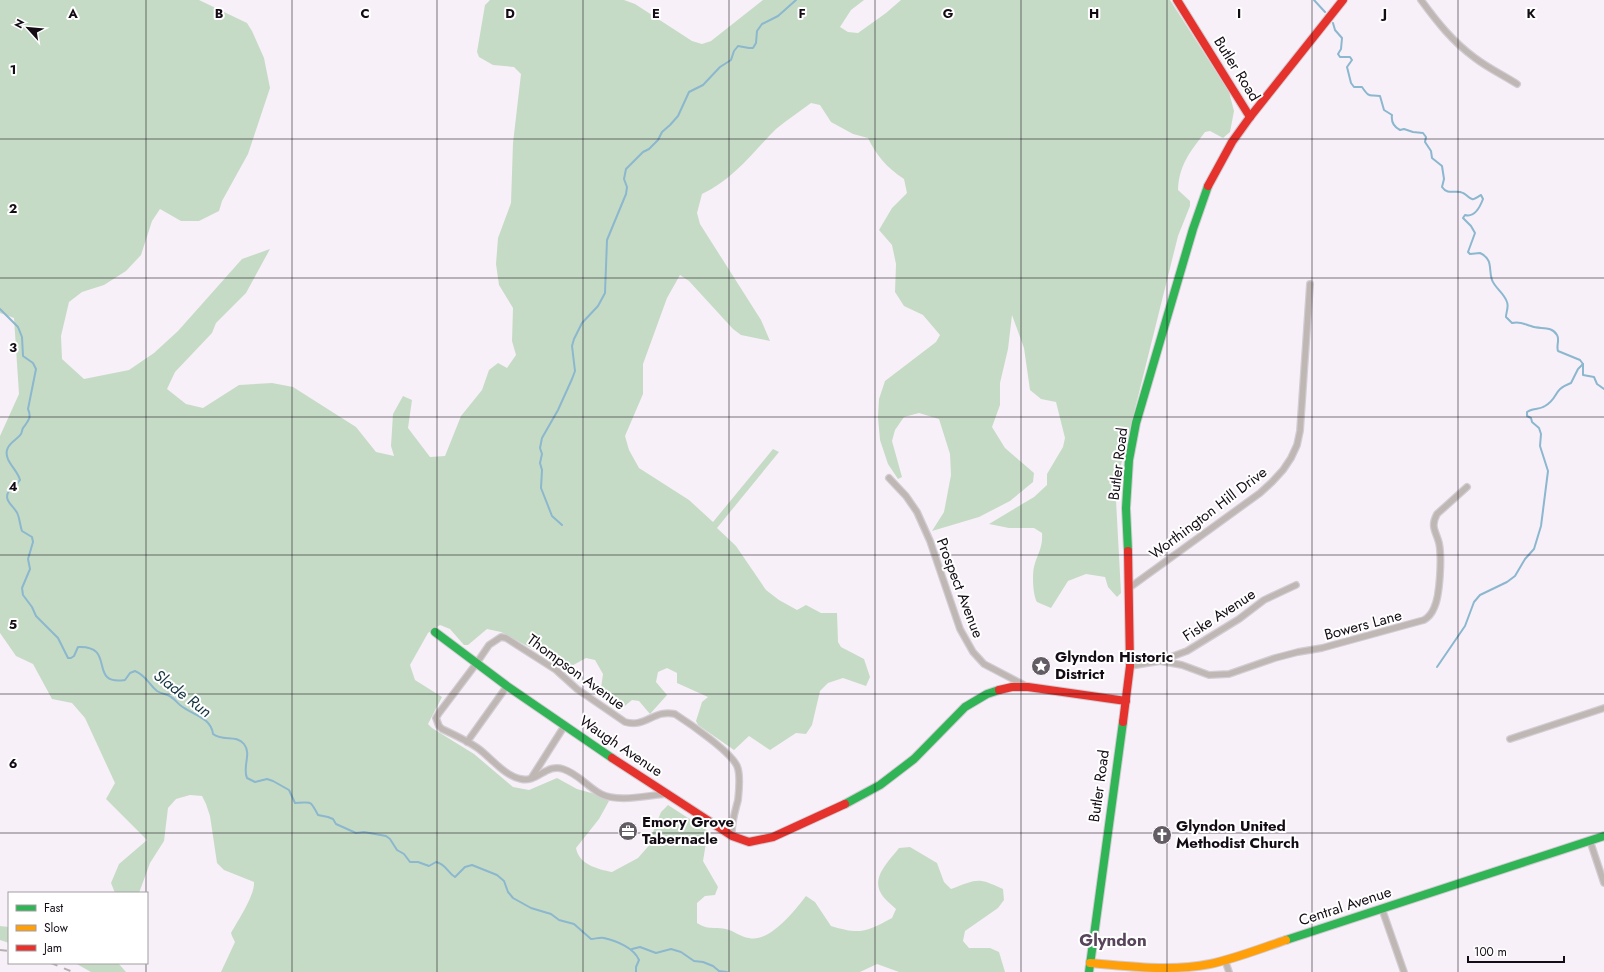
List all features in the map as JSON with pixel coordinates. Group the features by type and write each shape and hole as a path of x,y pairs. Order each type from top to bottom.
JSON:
{"main road":[{"name":"Butler Road","path":"1089,972 1130,666 1126,508 1129,460 1136,423 1204,197 1223,157 1250,117 1177,0"},
{"path":"1250,117 1343,0"},
{"name":"Waugh Avenue","path":"435,632 507,686 667,794 732,836 749,842 764,840 783,834 880,785 914,759 954,717 974,701 1001,689 1028,688"},
{"path":"1028,688 1126,701"},
{"name":"Central Avenue","path":"1090,963 1185,968 1203,966 1604,836"}],"street":[{"path":"1421,0 1438,23 1460,46 1476,59 1517,84"},
{"name":"Worthington Hill Drive","path":"1129,588 1260,493 1282,470 1291,458 1297,445 1300,431 1310,284"},
{"name":"Prospect Avenue","path":"889,478 906,496 917,512 930,541 960,629 973,652 984,664 1028,688"},
{"name":"Bowers Lane","path":"1160,661 1182,665 1209,675 1223,675 1276,658 1322,648 1424,620 1435,608 1440,570 1440,555 1433,524 1434,519 1437,514 1467,487"},
{"name":"Fiske Avenue","path":"1130,666 1160,661 1187,651 1239,619 1264,600 1296,585"},
{"name":"Thompson Avenue","path":"476,664 489,645 501,637 511,640 556,670 576,689 625,722 639,724 661,714 675,714 727,754 736,764 739,772 738,800 732,822 732,836"},
{"path":"476,664 436,718 442,729 467,742 513,776 526,780 555,767 567,770 602,794 613,797 625,798 667,794"},
{"path":"467,742 507,686"},
{"path":"1510,739 1604,708"},
{"path":"532,778 565,725"},
{"path":"1590,841 1604,883"},
{"path":"1382,909 1404,972"},
{"path":"1225,960 1229,972"}],"green space":[{"path":"0,0 199,0 247,23 264,58 270,88 248,154 222,201 219,211 199,221 181,221 160,209 152,221 141,255 126,271 104,285 82,292 69,302 61,336 62,359 84,379 129,370 154,353 178,331 242,259 270,249 246,293 216,323 212,333 175,372 167,389 186,404 203,408 239,385 272,383 293,387 356,427 376,452 394,456 391,446 393,414 403,396 412,400 408,428 430,457 445,456 461,416 482,390 489,370 498,363 507,368 516,355 512,341 513,308 499,285 496,264 498,238 511,203 513,143 521,74 514,67 493,65 479,57 477,52 485,5 490,0 624,0 635,4 692,41 702,44 711,41 763,0 864,0 851,10 840,27 848,32 858,33 901,0 1170,0 1229,92 1234,111 1230,132 1223,138 1210,131 1205,132 1186,159 1179,181 1178,190 1190,201 1190,206 1178,236 1120,469 1116,500 1121,593 1117,597 1108,587 1105,577 1086,574 1068,581 1051,608 1037,602 1034,590 1033,575 1035,562 1042,543 1042,533 1034,528 1009,528 989,524 1034,497 1047,485 1047,474 1063,447 1065,438 1056,402 1041,399 1030,390 1024,348 1012,315 1008,349 1000,383 1000,405 992,427 1005,448 1034,473 1033,482 1010,501 979,517 932,531 944,512 951,475 950,454 939,419 919,413 904,417 895,430 892,441 902,477 898,479 888,464 880,440 878,417 879,399 885,381 936,342 940,335 923,315 904,306 895,292 896,264 892,245 879,230 892,208 907,193 904,179 883,161 868,138 853,134 831,122 820,105 811,103 776,129 724,181 702,194 697,213 700,224 761,320 770,341 741,335 733,329 689,281 680,275 667,298 643,364 643,394 625,436 629,450 639,468 689,500 713,522 773,449 779,452 717,528 736,546 766,590 779,600 797,610 806,605 821,613 837,613 838,642 841,647 864,659 870,677 866,686 843,678 828,683 820,691 812,725 806,734 796,733 770,750 749,736 734,750 698,725 696,721 702,702 708,697 677,683 677,673 667,668 658,672 656,682 667,695 650,714 639,701 632,700 621,709 600,695 603,674 595,660 586,658 568,668 501,632 487,629 468,645 464,645 450,629 440,625 428,633 410,665 415,680 442,697 428,724 474,754 513,787 529,790 557,778 577,789 595,794 609,801 599,819 576,848 581,858 590,865 612,872 638,858 652,842 653,832 661,812 668,805 708,831 703,861 718,887 715,895 705,896 697,903 697,923 708,928 722,928 749,938 757,938 765,936 773,931 789,917 806,896 815,902 831,926 849,931 863,931 869,929 892,918 896,909 882,895 879,889 879,876 886,864 899,848 910,847 937,863 944,882 951,889 972,881 982,881 1003,889 1004,900 998,908 965,931 963,941 969,948 990,948 999,952 1005,972 899,972 877,964 860,972 221,972 235,942 231,933 252,894 254,882 224,870 217,863 210,816 202,796 190,795 176,799 168,808 164,841 150,863 139,892 115,892 111,883 119,864 147,840 106,799 115,783 85,718 72,703 52,699 33,664 16,656 0,633 0,436 19,394 14,318 0,313"},
{"path":"0,926 8,927 8,943 0,940"},
{"path":"77,964 119,964 126,972 91,972"}],"waterway":[{"path":"562,525 552,516 541,488 542,470 540,463 542,454 540,448 542,438 558,410 575,371 572,346 574,339 582,323 598,306 605,293 607,240 626,194 627,187 624,179 626,169 658,140 662,132 678,116 689,92 703,85 720,67 731,60 734,51 738,46 753,48 756,43 757,31 762,24 778,16 796,0"},
{"path":"1314,0 1325,12"},
{"path":"1333,23 1335,30 1342,38 1341,49 1338,54 1340,57 1350,57 1352,60 1347,67 1351,83 1354,87 1362,87 1368,95 1380,96 1384,110 1392,115 1393,122 1398,129 1423,133 1426,137 1425,142 1431,151 1432,158 1442,166 1444,179 1442,187 1444,190 1449,192 1460,192 1473,199 1481,195 1483,199 1477,211 1472,215 1465,215 1463,218 1471,226 1475,233 1468,252 1470,254 1480,253 1489,262 1492,280 1507,302 1508,306 1506,317 1512,323 1522,323 1534,327 1549,329 1555,332 1558,337 1558,351 1580,360 1583,364 1583,375 1594,377 1597,384 1604,389"},
{"name":"Slade Run","path":"0,309 18,327 22,337 23,356 33,363 36,369 28,409 30,415 29,419 21,434 9,445 7,450 7,458 20,480 9,491 7,498 17,512 22,531 32,537 33,542 28,559 30,569 22,588 23,595 32,607 36,616 58,638 68,658 74,656 78,647 90,648 96,652 100,658 107,677 114,680 125,680 130,673 135,671 139,673 157,691 174,699 179,704 205,720 212,728 213,734 221,738 237,739 241,741 247,752 247,778 255,782 267,779 273,781 289,790 295,803 307,802 313,806 318,815 333,819 336,824 356,833 364,832 386,836 390,839 397,850 404,854 410,862 418,862 429,866 436,862 444,866 455,877 465,867 472,865 497,875 504,881 508,892 513,898 531,908 551,914 559,920 574,924 591,939 604,938 619,943 629,949 637,956 639,960 636,967 636,972"},
{"path":"1437,667 1465,626 1474,602 1480,595 1507,582 1515,576 1525,559 1534,549 1541,526 1548,471 1540,446 1541,434 1539,428 1532,422 1531,418 1527,416 1527,412 1543,407 1549,403 1561,388 1571,383 1578,369 1583,364"},
{"path":"632,949 640,947 656,953 671,949 681,952 694,961 703,962 713,966 719,971 727,972"}],"railway":[{"path":"0,950 8,951"},
{"path":"53,964 73,972"}],"traffic: fast":[{"path":"1128,551 1126,508 1129,460 1136,423 1193,229 1208,186"},
{"path":"435,632 507,686 612,758"},
{"path":"845,804 880,785 914,759 965,707 987,694 999,690"},
{"path":"1089,972 1123,722"},
{"path":"1286,940 1604,836"}],"traffic: slow":[{"path":"1090,963 1150,968 1180,968 1210,964 1229,959 1286,940"}],"traffic: jam":[{"path":"1177,0 1250,117"},
{"path":"1208,186 1232,142 1250,117 1343,0"},
{"path":"1123,722 1130,666 1128,551"},
{"path":"999,690 1012,687 1028,687 1126,701"},
{"path":"612,758 732,836 749,842 773,837 845,804"}],"place":[{"name":"Glyndon Historic District","path":"1041,666"},
{"name":"Emory Grove Tabernacle","path":"628,831"},
{"name":"Glyndon United Methodist Church","path":"1162,835"}],"district":[{"name":"Glyndon","path":"1113,940"}]}
